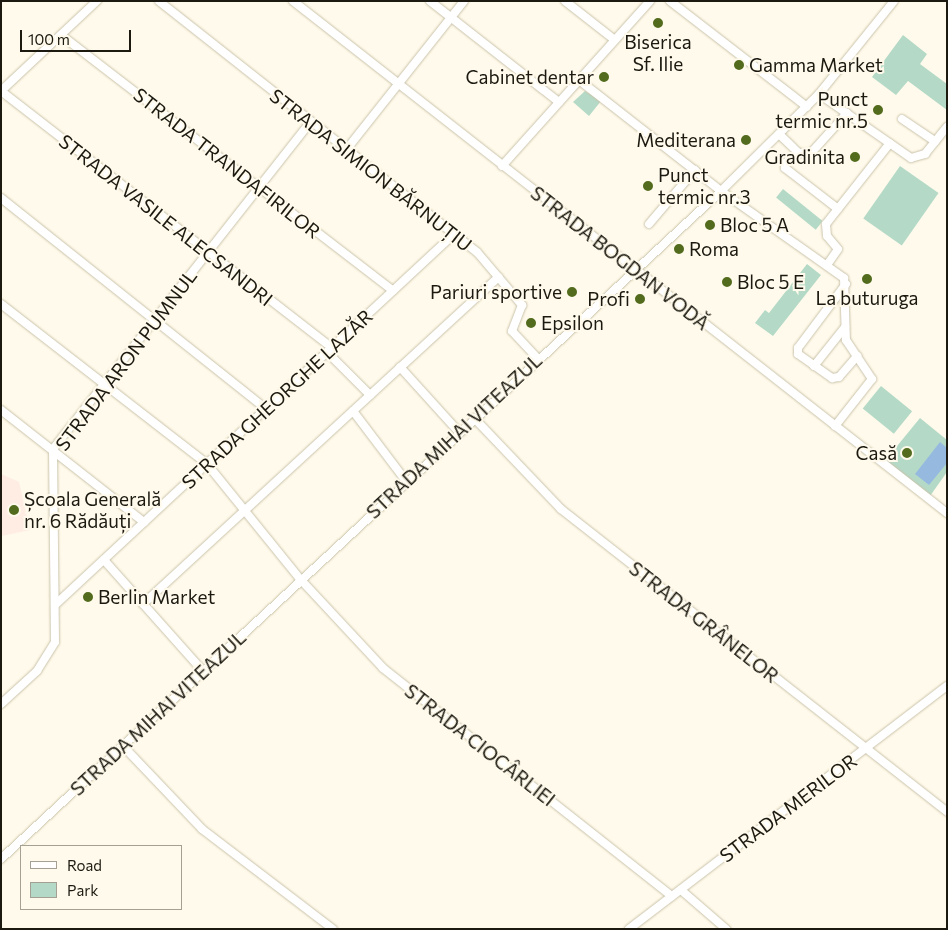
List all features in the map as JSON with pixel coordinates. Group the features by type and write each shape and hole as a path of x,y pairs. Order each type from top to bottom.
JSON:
{"street":[{"path":"1,91 98,1"},
{"name":"STRADA SIMION BĂRNUȚIU","path":"159,1 454,234 498,277 522,305 511,324 512,331 538,359"},
{"name":"STRADA BOGDAN VODĂ","path":"293,1 947,513"},
{"path":"430,1 559,102"},
{"path":"346,150 464,1"},
{"path":"566,1 615,40"},
{"path":"502,166 650,1"},
{"path":"670,1 807,107"},
{"name":"STRADA MIHAI VITEAZUL","path":"1,859 721,190 819,94 894,1"},
{"name":"STRADA TRANDAFIRILOR","path":"61,35 393,291"},
{"path":"579,80 721,190 827,265 846,284 846,340 872,380 835,426"},
{"name":"STRADA VASILE ALECSANDRI","path":"1,91 208,252 329,350 370,395"},
{"path":"819,94 890,143 916,158 936,141 947,127"},
{"path":"838,209 785,168 785,163 798,153 810,153 847,113"},
{"path":"902,119 936,141"},
{"name":"STRADA ARON PUMNUL","path":"1,704 50,655 55,642 53,449 310,122"},
{"path":"778,134 798,153"},
{"path":"827,265 838,249 827,236 826,224 890,143"},
{"path":"649,224 695,170"},
{"path":"1,198 266,409"},
{"name":"STRADA GHEORGHE LAZĂR","path":"56,604 454,234"},
{"path":"143,604 498,277"},
{"path":"846,284 798,348 800,357 836,378 856,356"},
{"name":"STRADA CIOCÂRLIEI","path":"1,304 207,464 301,580 382,668 672,896"},
{"path":"814,366 845,327"},
{"path":"400,367 459,432"},
{"path":"1,410 144,522"},
{"path":"353,411 406,481"},
{"name":"STRADA GRÂNELOR","path":"474,418 561,509 947,812"},
{"path":"104,560 203,671"},
{"name":"STRADA MERILOR","path":"629,929 947,686"},
{"path":"123,746 202,828 333,929"},
{"path":"680,890 726,929"}],"shaded area":[{"name":"Școala Generală nr. 6 Rădăuți","path":"1,474 19,482 30,530 1,536"}],"green space":[{"path":"903,35 927,54 920,64 947,84 947,110 908,81 896,95 872,77"},
{"path":"585,91 601,101 589,116 573,102"},
{"path":"900,166 939,193 902,245 863,218"},
{"path":"783,189 823,221 816,230 776,198"},
{"path":"807,264 821,275 773,336 755,323 765,310 769,313"},
{"path":"881,386 912,411 894,434 863,409"},
{"path":"920,418 947,440 947,472 930,496 884,462"}],"water":[{"path":"940,442 947,448 947,463 929,485 915,474"}],"place":[{"name":"Biserica Sf. Ilie","path":"658,23"},
{"name":"Gamma Market","path":"739,65"},
{"name":"Cabinet dentar","path":"604,77"},
{"name":"Punct termic nr.5","path":"878,110"},
{"name":"Mediterana","path":"746,140"},
{"name":"Gradinita","path":"855,157"},
{"name":"Punct termic nr.3","path":"648,186"},
{"name":"Bloc 5 A","path":"710,225"},
{"name":"Roma","path":"679,249"},
{"name":"La buturuga","path":"867,279"},
{"name":"Bloc 5 E","path":"727,282"},
{"name":"Pariuri sportive","path":"572,292"},
{"name":"Profi","path":"640,299"},
{"name":"Epsilon","path":"531,323"},
{"name":"Casă","path":"907,453"},
{"name":"Școala Generală nr. 6 Rădăuți","path":"14,510"},
{"name":"Berlin Market","path":"88,597"}]}
